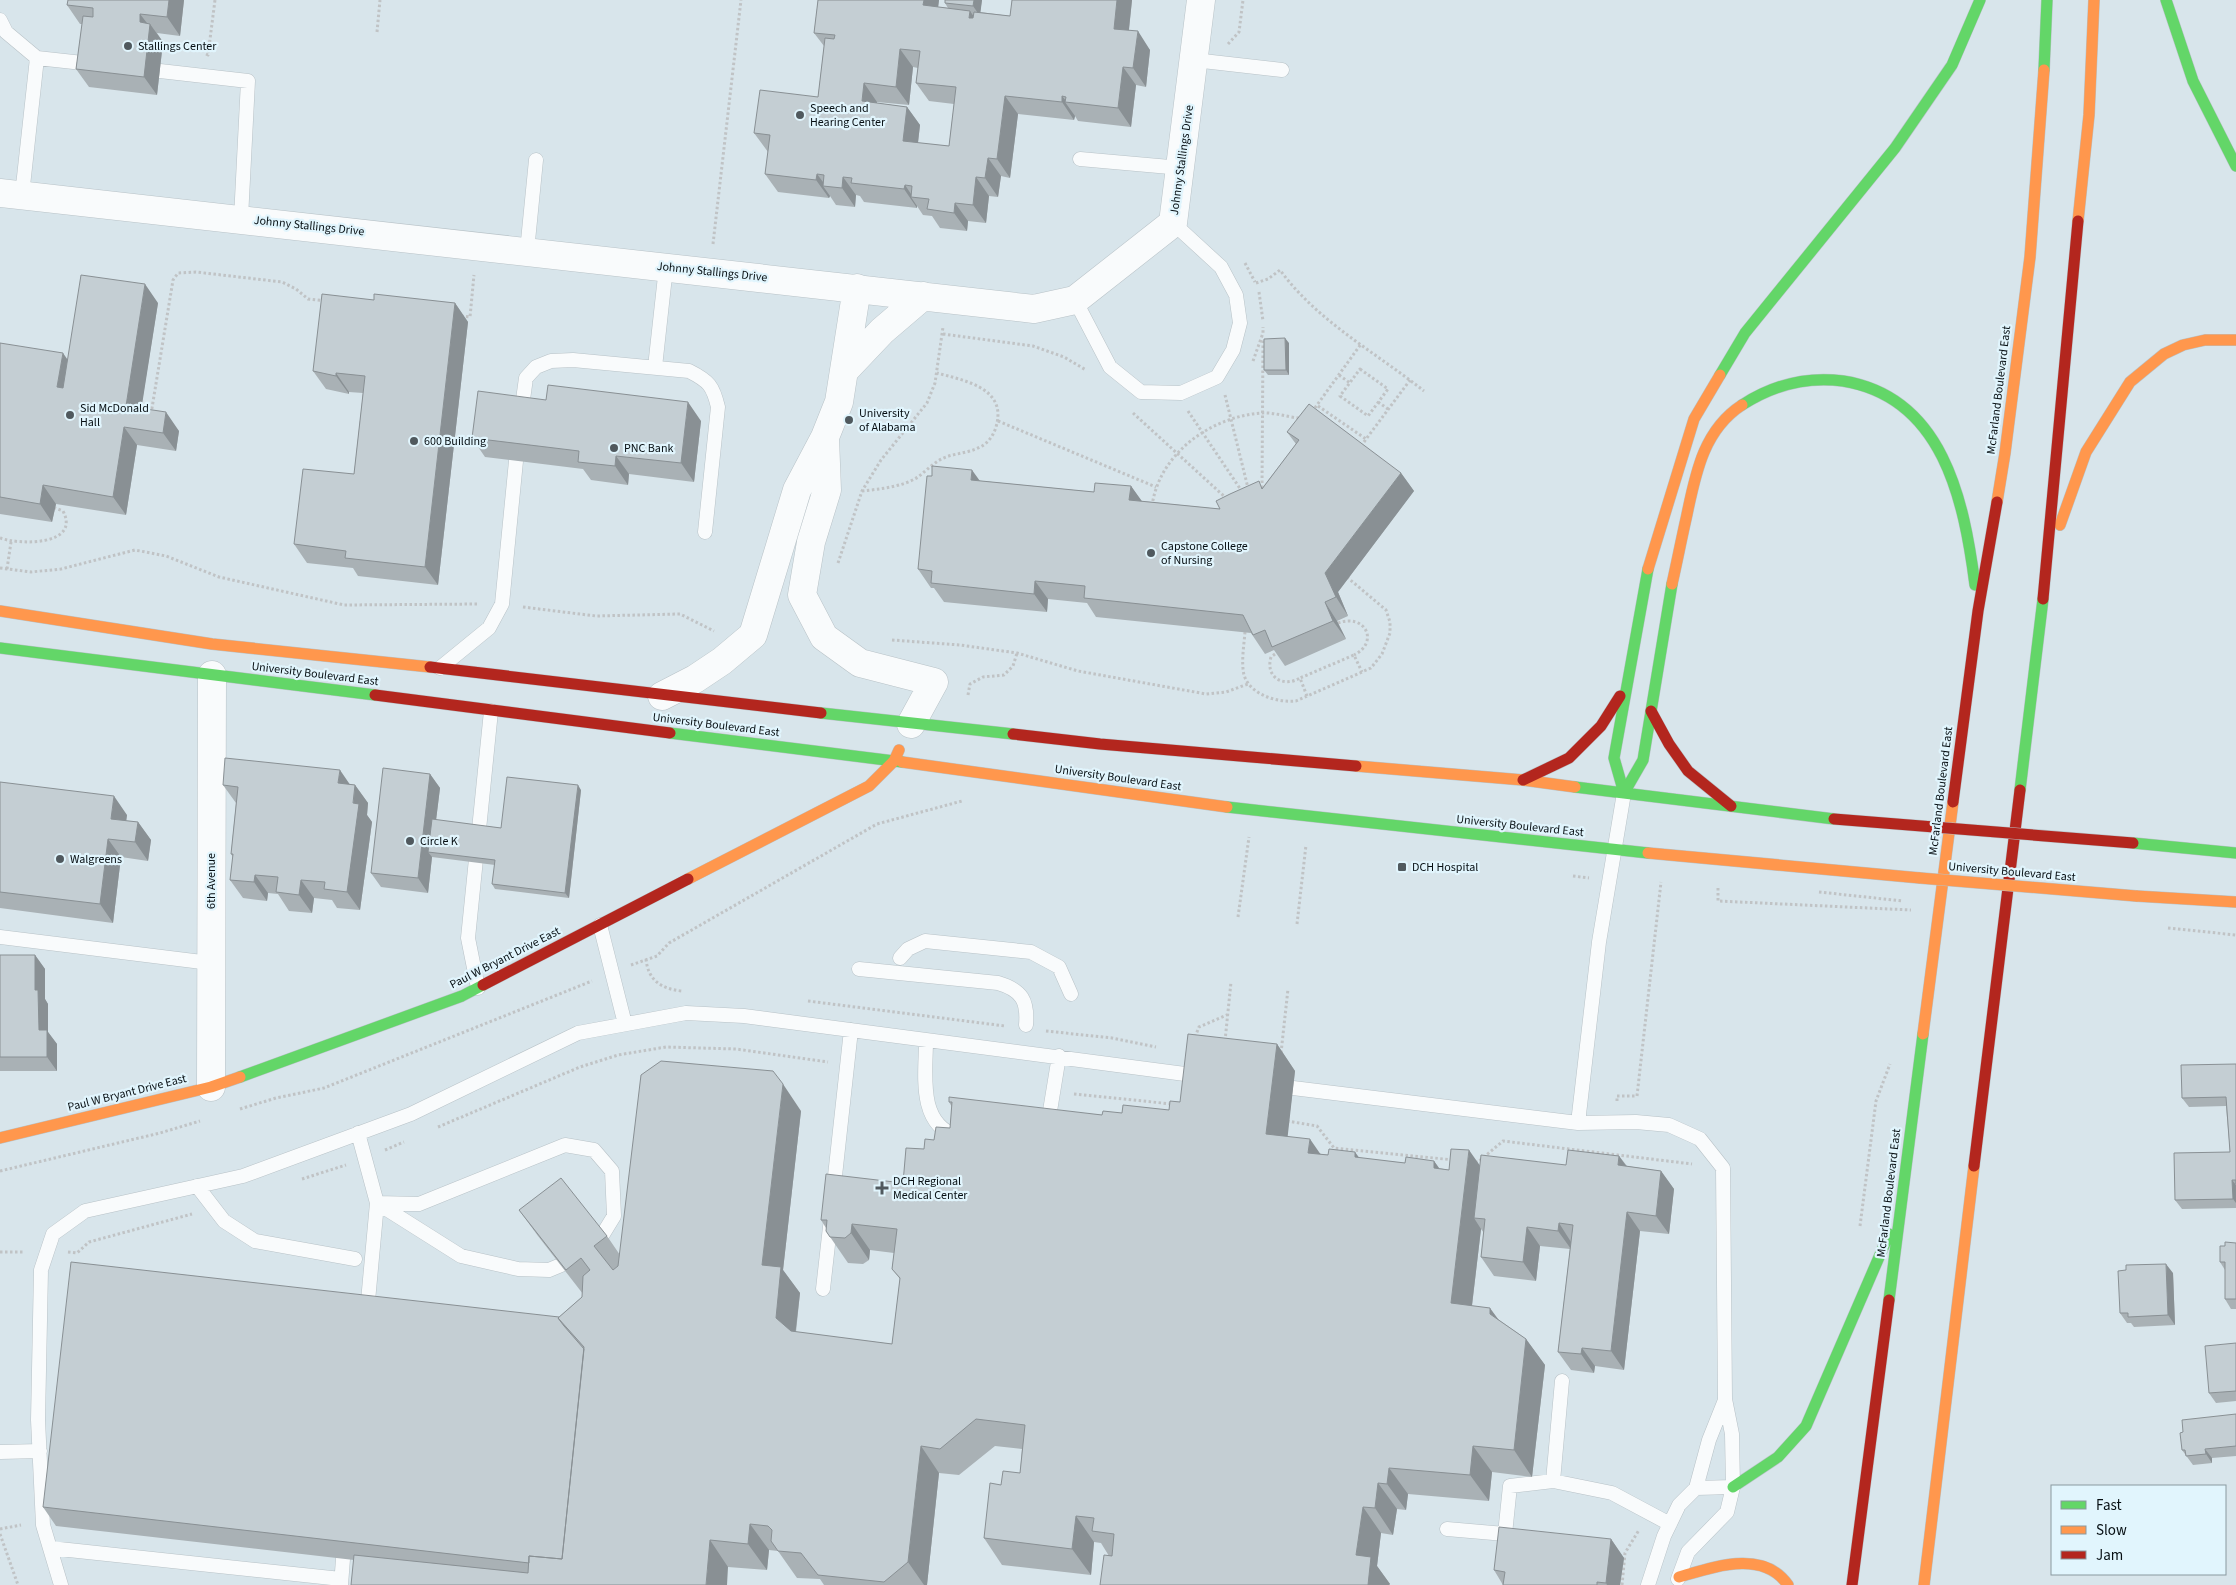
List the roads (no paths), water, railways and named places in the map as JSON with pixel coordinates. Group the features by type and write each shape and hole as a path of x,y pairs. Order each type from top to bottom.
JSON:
{"main road":[{"path":"1624,793 1614,758 1645,579 1694,419 1745,332 1896,148 1952,65 1980,0"},
{"name":"McFarland Boulevard East","path":"1852,1585 1978,611 2005,453 2030,257 2044,82 2047,0"},
{"path":"1924,1585 2047,562 2063,371 2089,115 2094,0"},
{"path":"2166,0 2193,81 2236,166"},
{"path":"2047,562 2086,452 2130,382 2146,366 2184,345 2205,340 2236,340"},
{"path":"1624,793 1642,763 1667,605 1693,476 1701,455 1712,435 1726,418 1743,403 1762,391 1783,383 1805,379 1849,380 1871,387 1891,397 1909,410 1925,426 1937,445 1962,515 1974,575 1978,611"},
{"name":"University Boulevard East","path":"0,611 212,644 440,668 662,696 908,731 1110,745 1523,780 1834,819 2236,853"},
{"name":"University Boulevard East","path":"0,648 894,761 1267,812 1615,850 1822,870 2136,896 2236,902"},
{"path":"1523,780 1569,758 1601,726 1628,682"},
{"path":"1651,711 1668,744 1688,770 1731,806"},
{"name":"Paul W Bryant Drive East","path":"0,1138 211,1087 462,996 870,786 894,761 908,731"},
{"path":"1734,1487 1778,1457 1806,1426 1824,1390 1850,1323 1902,1205"},
{"path":"1678,1581 1730,1564 1752,1563 1779,1573 1788,1585"}],"street":[{"name":"Johnny Stallings Drive","path":"11,194 241,218 1034,309 1074,300 1173,223 1200,0"},
{"path":"662,696 722,661 753,635 797,490 825,437 838,402 845,370 856,288"},
{"path":"845,370 882,331 935,297"},
{"path":"825,437 827,490 811,542 802,595 824,637 860,663 934,682 908,731"},
{"name":"6th Avenue","path":"211,1087 212,675"}],"lane":[{"path":"0,20 6,32 37,58 92,64"},
{"path":"11,194 37,58"},
{"path":"1194,60 1282,70"},
{"path":"160,71 248,81 241,218"},
{"path":"1080,159 1181,168"},
{"path":"527,251 536,160"},
{"path":"1074,300 1110,367 1141,392 1181,393 1216,377 1233,350 1240,323 1236,295 1221,267 1173,223"},
{"path":"655,368 666,267"},
{"path":"521,414 526,378 536,367 550,361 573,360 689,371 706,380 714,392 718,408 705,532"},
{"path":"440,668 489,628 502,604 516,460"},
{"path":"478,988 468,938 491,710"},
{"path":"1578,1123 1599,942 1624,793"},
{"path":"600,925 625,1024"},
{"path":"0,937 210,963"},
{"path":"900,958 908,949 925,941 1031,952 1059,968 1071,994"},
{"path":"859,969 998,983 1013,987 1024,1000 1027,1012 1026,1025"},
{"path":"62,1585 43,1525 40,1451 42,1270 53,1234 84,1211 243,1176 411,1114 578,1033 686,1013 744,1016 1204,1076"},
{"path":"823,1289 851,1030"},
{"path":"926,1040 925,1082 928,1108 938,1124 951,1134 970,1140"},
{"path":"1042,1132 1049,1117 1059,1056"},
{"path":"1293,1088 1578,1123 1636,1122 1669,1125 1700,1139 1723,1168 1725,1399 1732,1434 1734,1487 1727,1512 1688,1552 1678,1581"},
{"path":"358,1133 377,1202 367,1312"},
{"path":"377,1202 419,1204 565,1145 594,1150 612,1171 614,1216 603,1234"},
{"path":"197,1186 224,1221 255,1241 354,1259"},
{"path":"377,1202 460,1256 518,1269 549,1270 561,1265"},
{"path":"1553,1481 1562,1381"},
{"path":"1648,1585 1670,1524 1679,1505 1696,1488 1709,1440 1725,1399"},
{"path":"0,1452 40,1451"},
{"path":"1447,1529 1505,1534 1510,1486 1553,1481 1612,1492 1670,1524"},
{"path":"1696,1488 1734,1487"},
{"path":"50,1548 341,1582 343,1559"}],"place":[{"name":"Stallings Center","path":"128,46"},
{"name":"Speech and Hearing Center","path":"800,115"},
{"name":"Sid McDonald Hall","path":"70,415"},
{"name":"University of Alabama","path":"849,420"},
{"name":"600 Building","path":"414,441"},
{"name":"PNC Bank","path":"614,448"},
{"name":"Capstone College of Nursing","path":"1151,553"},
{"name":"Circle K","path":"410,841"},
{"name":"Walgreens","path":"60,859"},
{"name":"DCH Hospital","path":"1402,867"},
{"name":"DCH Regional Medical Center","path":"882,1188"}]}
